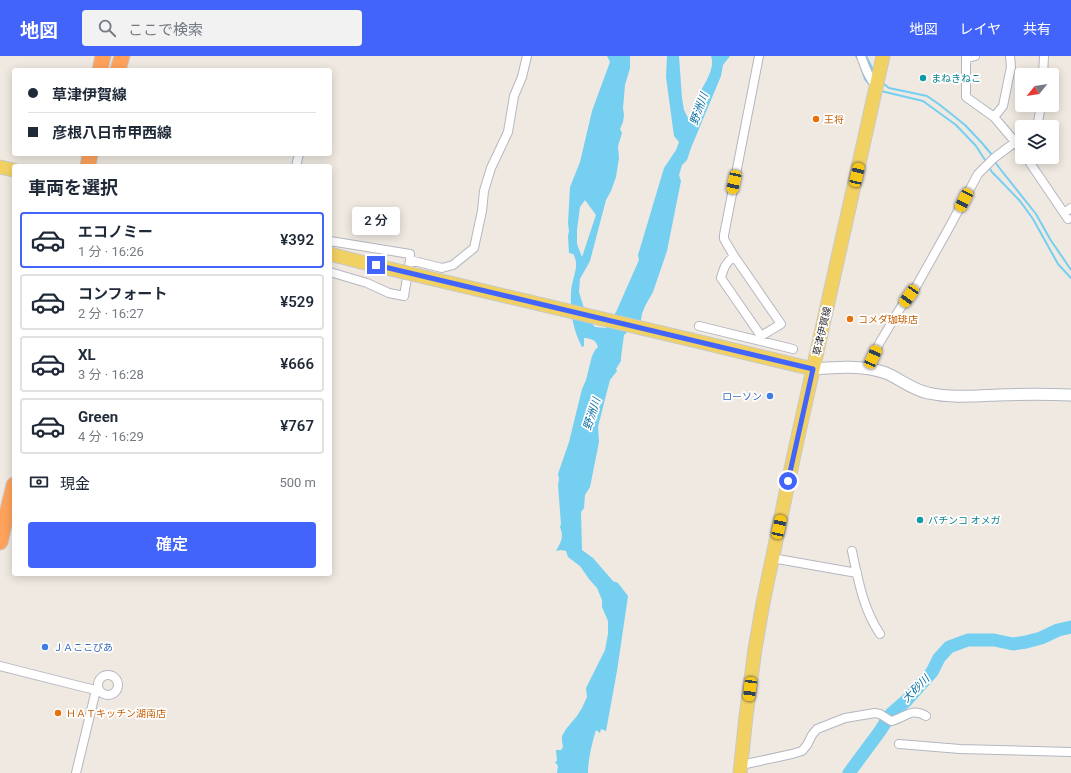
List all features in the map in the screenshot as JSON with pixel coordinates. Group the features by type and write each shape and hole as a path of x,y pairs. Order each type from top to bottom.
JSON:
{"highway":[{"path":"100,68 103,56"},
{"path":"119,68 122,56"},
{"path":"0,542 12,493"}],"main road":[{"name":"草津伊賀線","path":"741,769 755,649 772,558 883,56"},
{"path":"0,167 12,170"},
{"path":"332,255 813,369"}],"street":[{"path":"410,260 442,268 453,265 474,248 482,210 484,191 491,168 508,132 514,96 522,77 527,56"},
{"path":"756,356 760,339 781,324 734,256 724,239 724,235 759,56"},
{"path":"860,56 867,74 876,86"},
{"path":"975,56 966,58 966,97 994,117 1015,136"},
{"path":"994,117 1003,106 1011,67 1010,56"},
{"path":"1043,68 1044,56"},
{"path":"871,369 873,357 880,342 901,307 917,285 978,174 994,158 1015,143"},
{"path":"1031,164 1068,213"},
{"path":"332,241 410,254 404,296 389,293 367,283 332,273"},
{"path":"734,256 724,267 721,278 760,339"},
{"path":"699,326 760,339 793,349"},
{"path":"813,369 871,369 885,373 927,393 933,394 964,396 1047,394 1071,395"},
{"path":"852,551 867,610 880,634"},
{"path":"772,558 857,573"},
{"path":"0,666 97,689 76,773"},
{"path":"741,769 802,751 817,729 845,718 875,713 888,719 896,720 915,712 920,712 926,716"},
{"path":"899,744 960,749 1071,752"}],"water":[{"name":"野洲川","path":"607,56 630,56 630,68 625,85 623,108 624,115 620,129 622,133 618,146 619,158 616,177 606,200 590,261 580,279 579,292 587,318 595,327 606,328 616,312 639,260 638,255 664,168 676,150 679,142 674,136 666,77 667,56 679,56 682,98 684,110 689,120 693,105 709,74 712,62 711,56 730,56 723,65 721,76 687,160 682,165 679,175 681,181 667,251 653,292 645,306 641,320 624,335 621,361 616,369 617,371 610,380 598,427 599,442 590,487 585,495 584,508 581,512 582,550 593,558 613,581 618,583 628,596 617,671 606,731 601,729 600,733 596,730 590,752 588,773 557,773 558,766 555,762 557,761 556,750 561,750 563,747 562,736 577,716 587,697 586,688 605,650 608,634 608,621 602,607 602,600 597,588 580,566 568,557 566,551 556,551 562,537 560,527 558,474 569,442 592,356 598,347 596,342 593,340 584,338 584,346 582,347 576,334 573,321 571,288 576,263 573,254 569,253 568,223 570,187 580,162 592,111 610,62","holes":["585,200 596,215 582,257 577,244 577,230 580,207"]}],"waterway":[{"path":"856,56 859,61"},
{"path":"866,56 873,70"},
{"path":"861,67 865,79 870,85"},
{"path":"884,84 889,88 927,96 965,125 992,155"},
{"path":"881,91 923,101 956,125 976,146 985,160"},
{"path":"995,162 1036,214 1050,239 1071,270"},
{"path":"990,169 1020,201 1033,219 1058,264 1071,278"},
{"name":"大砂川","path":"849,773 891,714 907,700 932,672 939,658 949,647 968,640 994,640 1013,644 1026,642 1041,638 1058,630 1071,627"}],"place":[{"name":"まねきねこ","path":"923,78"},
{"name":"王将","path":"816,119"},
{"name":"コメダ珈琲店","path":"850,319"},
{"name":"ローソン","path":"770,396"},
{"name":"パチンコ オメガ","path":"920,520"},
{"name":"ＪＡここぴあ","path":"45,647"},
{"name":"ＨＡＴキッチン湖南店","path":"58,713"}],"route":[{"path":"376,265 813,369 788,481"}]}
